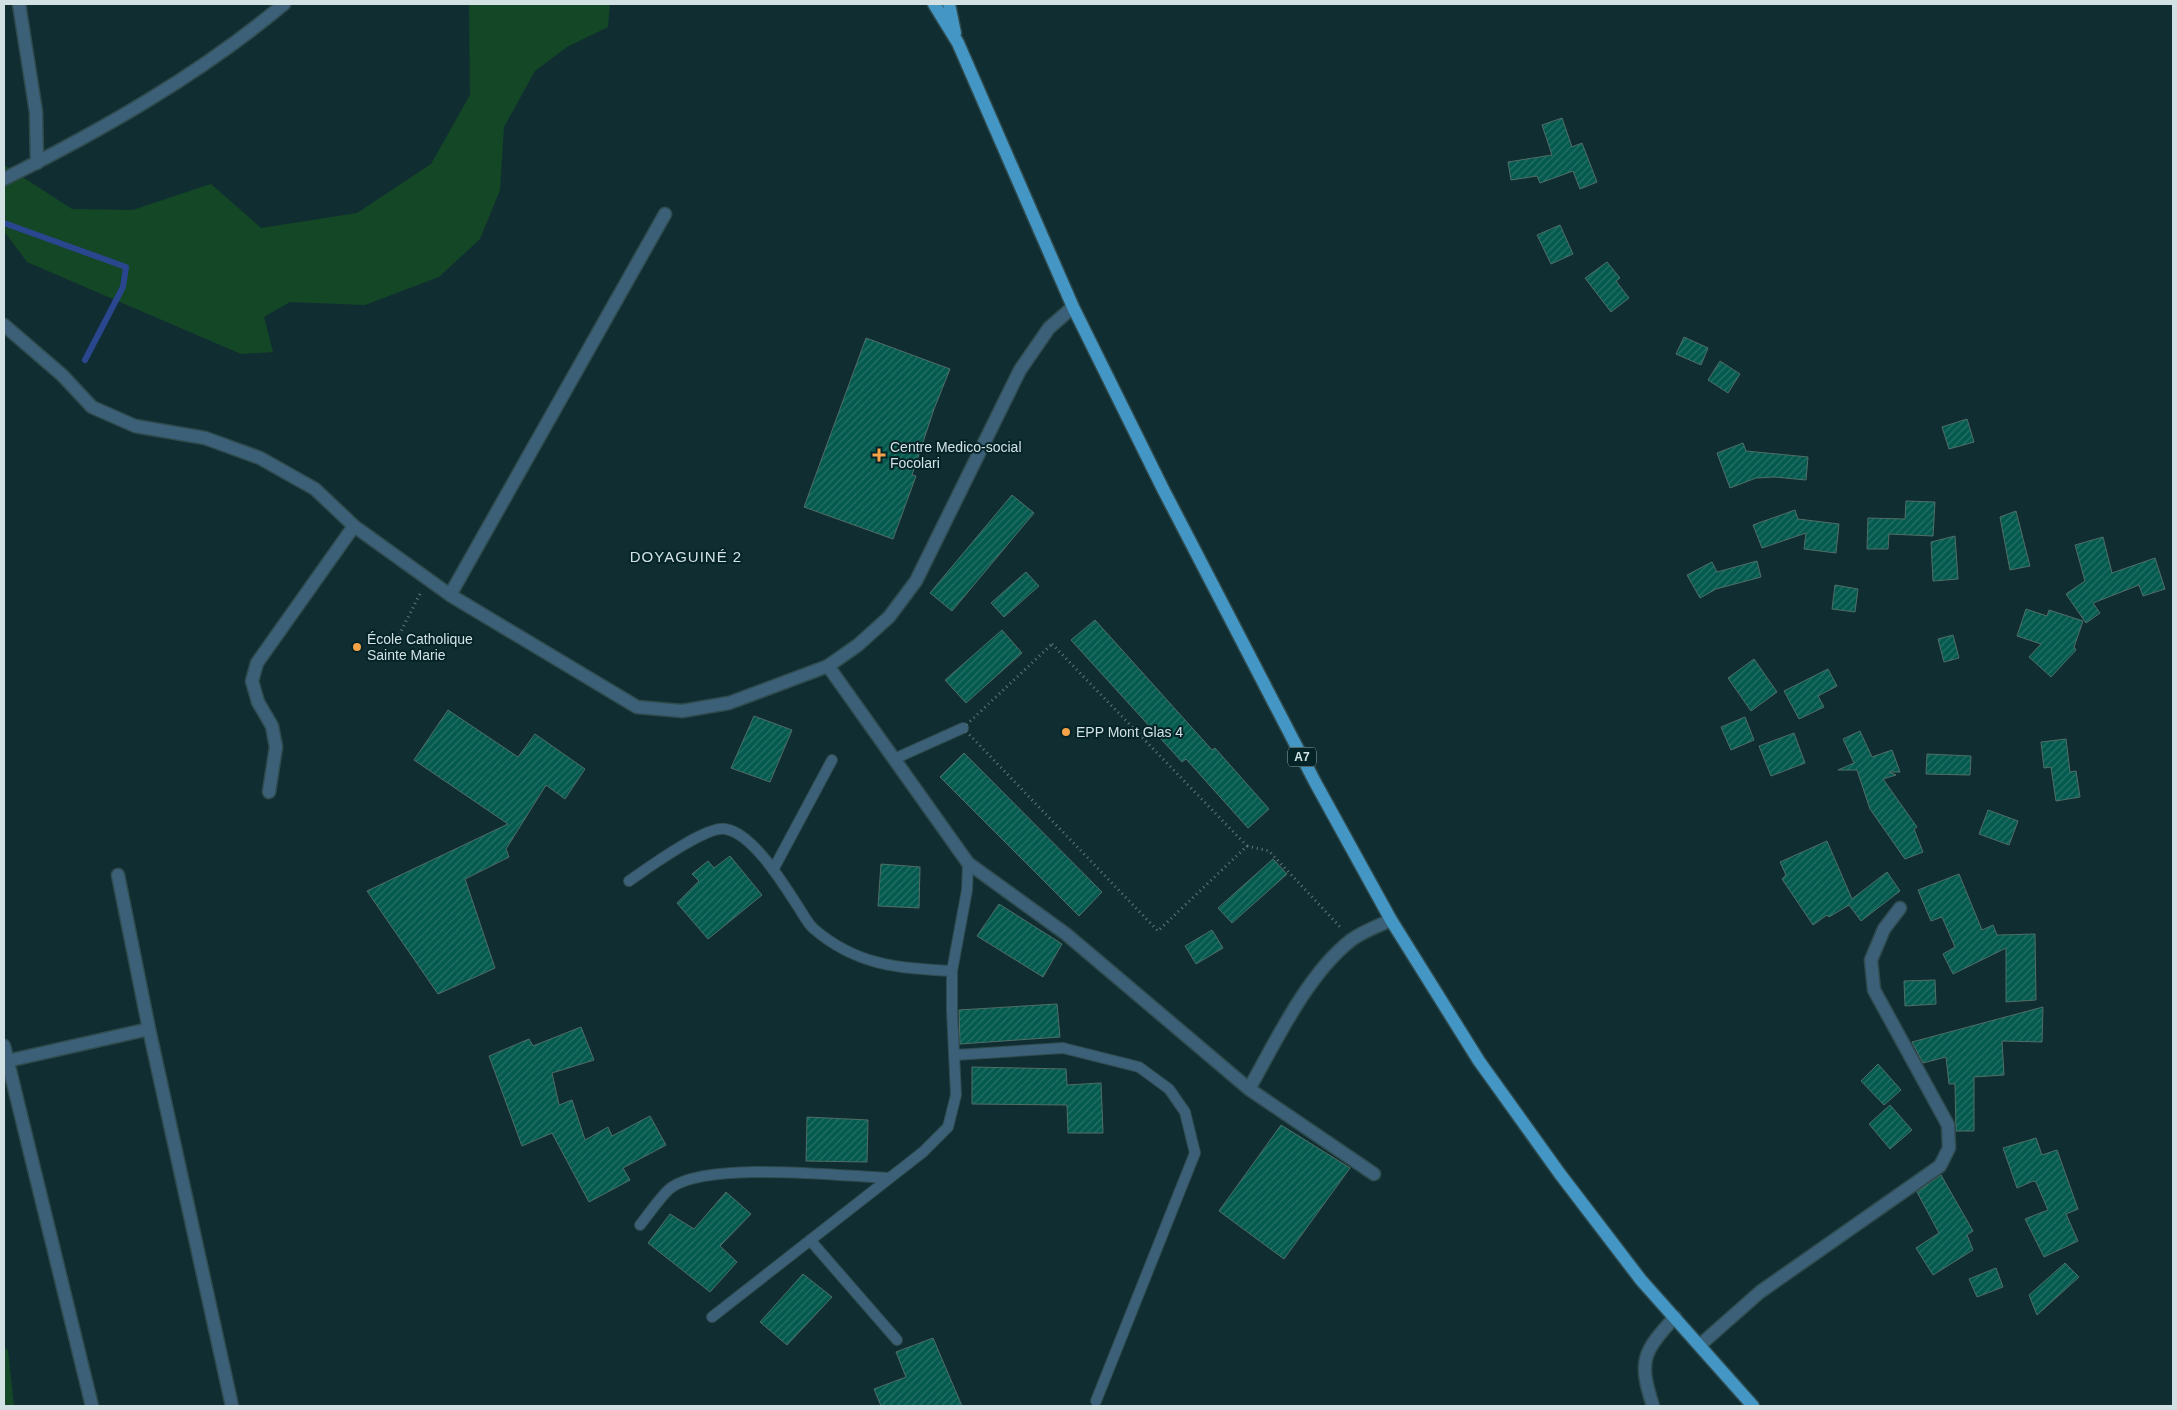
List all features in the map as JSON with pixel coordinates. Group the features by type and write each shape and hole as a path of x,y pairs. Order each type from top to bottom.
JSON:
{"main road":[{"name":"A7","path":"934,4 958,43 1073,307 1194,549 1315,782 1391,920 1479,1061 1554,1166 1641,1280 1753,1406"},
{"name":"A7","path":"949,4 958,43"}],"street":[{"path":"19,4 36,112 37,163"},
{"path":"4,179 90,136 155,97 254,30 284,4"},
{"path":"450,595 665,214"},
{"path":"4,325 62,375 92,407 135,426 205,438 260,458 315,489 354,526 450,595 637,707 682,711 729,703 828,666 858,645 888,618 916,581 1020,370 1049,328 1073,307"},
{"path":"269,792 276,747 272,726 258,702 252,682 257,663 354,526"},
{"path":"828,666 968,863 1066,934 1249,1089 1374,1174"},
{"path":"118,875 149,1029 232,1406"},
{"path":"1700,1345 1760,1292 1940,1166 1950,1148 1948,1125 1874,990 1871,960 1884,929 1900,908"},
{"path":"1249,1089 1290,1015 1329,961 1351,940 1391,920"},
{"path":"7,1061 149,1029"},
{"path":"4,1046 87,1379 92,1406"},
{"path":"1653,1406 1646,1385 1644,1360 1656,1337 1675,1317"}],"lane":[{"path":"894,759 963,728"},
{"path":"773,870 832,760"},
{"path":"630,881 696,837 724,828 742,835 773,870 813,928 853,955 896,968 952,971"},
{"path":"712,1317 923,1152 948,1127 956,1095 952,971 967,890 968,863"},
{"path":"955,1055 1063,1048 1139,1067 1169,1089 1185,1112 1195,1153 1096,1401"},
{"path":"640,1225 672,1187 698,1177 741,1172 889,1178"},
{"path":"810,1240 897,1340"}],"path":[{"path":"398,635 428,580"},
{"path":"1247,846 1158,931 963,728 1052,644 1247,846 1269,851 1351,940"}],"green space":[{"path":"469,4 610,4 608,27 567,47 535,71 504,127 500,190 480,239 439,277 365,305 290,302 264,317 273,352 241,354 27,262 4,231 4,165 72,209 133,210 211,184 261,228 357,213 431,164 470,95"},
{"path":"4,1347 8,1350 14,1406 4,1406"}],"building":[{"path":"1562,118 1572,147 1582,143 1597,182 1580,189 1573,171 1540,183 1537,176 1511,180 1508,162 1552,155 1542,125"},
{"path":"1560,225 1573,254 1551,264 1537,235"},
{"path":"1607,262 1620,278 1616,281 1629,298 1611,312 1585,278"},
{"path":"1684,337 1708,348 1701,365 1676,354"},
{"path":"866,338 950,369 934,409 912,475 916,476 893,539 804,507"},
{"path":"1720,361 1740,374 1728,393 1708,380"},
{"path":"1967,419 1974,442 1949,449 1942,427"},
{"path":"1743,443 1746,451 1808,457 1806,480 1775,477 1756,478 1730,488 1717,453"},
{"path":"1012,495 1034,513 952,611 930,593"},
{"path":"1906,501 1935,502 1933,536 1889,534 1888,549 1867,549 1868,518 1905,519"},
{"path":"1795,510 1798,519 1839,524 1836,553 1804,549 1806,533 1762,548 1753,525"},
{"path":"2016,511 2030,566 2010,570 2000,517"},
{"path":"1955,536 1958,579 1933,581 1931,542"},
{"path":"2103,537 2112,573 2155,558 2165,589 2143,596 2139,585 2093,603 2100,613 2086,623 2066,594 2085,581 2075,545"},
{"path":"1757,561 1761,577 1716,589 1700,598 1687,575 1712,562 1717,572"},
{"path":"1026,572 1039,586 1004,617 991,603"},
{"path":"1835,585 1858,589 1855,612 1832,609"},
{"path":"2026,609 2047,616 2049,610 2083,621 2074,647 2076,650 2051,677 2029,657 2041,644 2017,636"},
{"path":"1095,620 1212,750 1215,748 1269,809 1248,828 1186,759 1182,762 1071,640"},
{"path":"1002,630 1022,653 966,703 945,680"},
{"path":"1953,635 1959,658 1944,662 1938,639"},
{"path":"1754,659 1777,692 1751,711 1728,678"},
{"path":"1828,669 1837,686 1818,696 1824,707 1799,719 1784,691"},
{"path":"448,710 518,757 535,734 585,769 565,799 546,785 506,849 509,857 465,879 495,968 438,994 367,891 508,824 414,760"},
{"path":"754,716 792,730 770,782 731,768"},
{"path":"1745,717 1754,740 1731,750 1721,727"},
{"path":"1860,731 1872,757 1892,750 1900,772 1889,772 1896,775 1883,779 1917,827 1914,829 1923,852 1905,859 1870,809 1857,770 1838,770 1854,763 1843,739"},
{"path":"1794,733 1805,763 1771,776 1759,746"},
{"path":"2066,739 2070,772 2076,771 2080,797 2056,801 2051,767 2044,768 2041,742"},
{"path":"964,753 1102,892 1079,916 940,777"},
{"path":"1927,754 1971,756 1970,775 1926,774"},
{"path":"1988,810 2018,821 2009,845 1979,834"},
{"path":"1827,841 1852,899 1887,872 1900,891 1861,921 1849,905 1829,917 1827,915 1813,925 1782,879 1786,875 1780,862"},
{"path":"730,856 762,895 708,939 677,903 699,881 692,874 708,861 714,868"},
{"path":"1273,859 1287,874 1232,923 1218,908"},
{"path":"881,864 920,867 919,908 878,906"},
{"path":"1959,874 1982,930 1993,925 1997,935 2035,934 2036,1000 2006,1002 2006,948 1953,974 1943,954 1955,947 1942,917 1931,921 1918,890"},
{"path":"999,904 1062,944 1043,977 977,936"},
{"path":"1212,930 1223,948 1196,964 1185,946"},
{"path":"1935,980 1936,1004 1905,1006 1904,981"},
{"path":"1057,1004 1060,1037 960,1044 959,1010"},
{"path":"2043,1007 2042,1042 2002,1041 2004,1075 1974,1077 1974,1131 1956,1131 1955,1084 1949,1084 1946,1057 1923,1063 1912,1042"},
{"path":"581,1027 594,1060 552,1073 559,1105 572,1100 585,1140 608,1127 612,1136 650,1116 666,1145 623,1168 630,1180 589,1202 552,1133 522,1146 489,1056 529,1039 533,1046"},
{"path":"1878,1064 1901,1090 1884,1105 1861,1081"},
{"path":"972,1067 1066,1069 1067,1085 1101,1083 1103,1133 1068,1133 1067,1105 972,1104"},
{"path":"1890,1105 1912,1130 1890,1149 1869,1124"},
{"path":"807,1117 868,1120 867,1162 806,1161"},
{"path":"1281,1125 1350,1168 1284,1259 1219,1211"},
{"path":"2036,1138 2042,1155 2057,1150 2078,1209 2066,1214 2078,1241 2044,1257 2025,1219 2048,1210 2036,1182 2033,1181 2017,1188 2003,1148"},
{"path":"1941,1175 1973,1231 1967,1235 1973,1250 1933,1275 1916,1248 1939,1233 1917,1192"},
{"path":"726,1192 751,1214 720,1246 737,1262 710,1292 648,1243 670,1214 694,1229"},
{"path":"2065,1263 2079,1277 2037,1315 2029,1295"},
{"path":"1996,1268 2003,1287 1977,1297 1969,1279"},
{"path":"803,1274 832,1297 787,1345 760,1322"},
{"path":"933,1338 962,1406 881,1406 874,1389 906,1377 896,1352"}],"waterway":[{"path":"4,223 126,267 123,287 85,360"}],"place":[{"name":"Centre Medico-social Focolari","path":"879,455"},
{"name":"École Catholique Sainte Marie","path":"357,647"},
{"name":"EPP Mont Glas 4","path":"1066,732"}],"district":[{"name":"DOYAGUINÉ 2","path":"686,557"}]}
